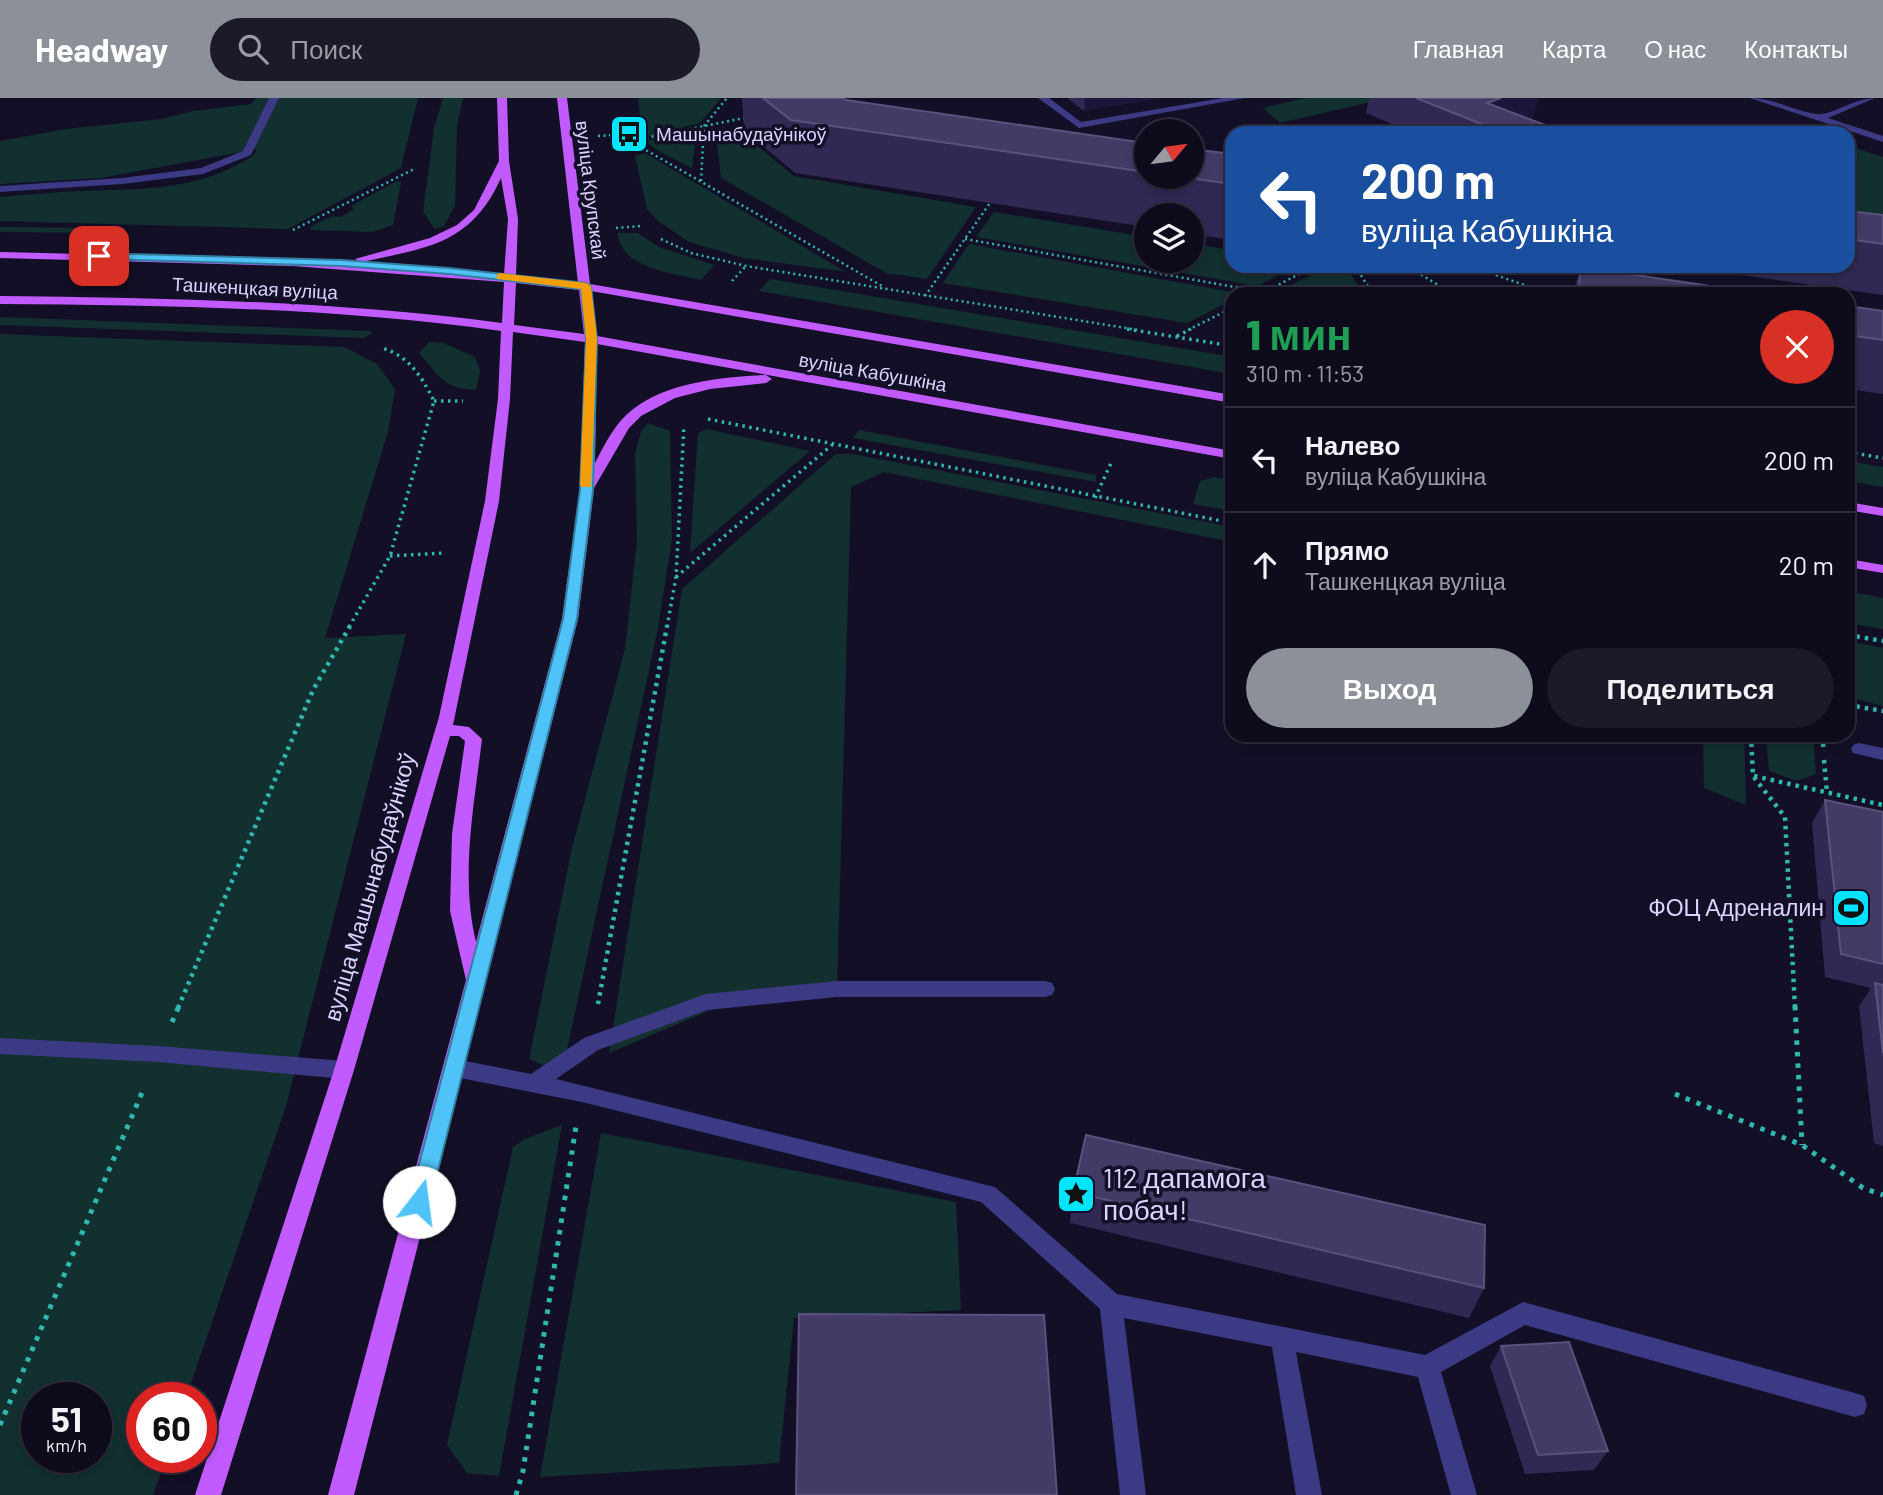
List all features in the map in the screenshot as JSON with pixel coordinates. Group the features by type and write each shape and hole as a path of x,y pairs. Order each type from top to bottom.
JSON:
{"main road":[{"path":"502,98 504,161 513,219 512,278"},
{"name":"вуліца Крупскай","path":"562,98 586,286"},
{"path":"341,263 418,244 455,229 472,218 504,161"},
{"name":"Ташкенцкая вуліца","path":"0,256 177,257 341,263 512,278"},
{"name":"вуліца Кабушкіна","path":"512,278 586,286 1225,398"},
{"name":"вуліца Машынабудаўнікоў","path":"208,1495 344,1070 443,730 492,501 504,399 512,278"},
{"path":"341,1495 455,1069 570,619 587,490 591,339 586,286"},
{"name":"Ташкенцкая вуліца","path":"0,300 186,302 307,307 419,316 507,329"},
{"name":"вуліца Кабушкіна","path":"507,329 591,339 1225,454"},
{"path":"587,490 625,424 652,404 694,389 735,380 796,378"},
{"path":"1855,507 1883,512"},
{"path":"1855,564 1883,569"},
{"path":"443,730 463,731 474,739 461,834 460,911 476,986"}],"lane":[{"path":"0,189 122,181 203,171 247,153 274,98"},
{"path":"1043,98 1079,125 1240,98"},
{"path":"1755,98 1840,126"},
{"path":"1817,119 1870,98"},
{"path":"1855,131 1883,139"},
{"path":"1859,749 1883,754"},
{"path":"534,1083 591,1044 706,1002 837,989 1045,989"},
{"path":"0,1046 158,1054 344,1070"},
{"path":"455,1069 582,1093 987,1194 1111,1304 1427,1367 1523,1313 1855,1405"},
{"path":"1111,1304 1133,1495"},
{"path":"1282,1338 1310,1495"},
{"path":"1427,1367 1464,1495"}],"path":[{"path":"701,181 704,126 727,98"},
{"path":"753,116 630,141 886,288"},
{"path":"284,235 414,169"},
{"path":"925,296 990,203"},
{"path":"616,228 640,226"},
{"path":"661,239 691,253 746,266 1225,345"},
{"path":"964,239 1229,287"},
{"path":"728,286 746,266"},
{"path":"1274,287 1301,273"},
{"path":"1418,273 1442,287"},
{"path":"1490,273 1530,287"},
{"path":"1611,277 1620,273"},
{"path":"1177,337 1225,312"},
{"path":"0,1425 313,690 390,556 434,401 421,374 406,359 394,351 381,348"},
{"path":"434,401 463,401"},
{"path":"591,1044 677,578 685,414"},
{"path":"698,417 1225,522"},
{"path":"677,578 832,444"},
{"path":"1855,453 1883,458"},
{"path":"1095,498 1106,473"},
{"path":"390,556 482,551"},
{"path":"1855,636 1883,641"},
{"path":"1855,706 1883,712"},
{"path":"1751,742 1753,776 1785,817 1802,1145"},
{"path":"1753,776 1883,805"},
{"path":"516,1495 523,1471 582,1093"},
{"path":"1675,1094 1802,1145 1863,1188 1883,1195"}],"green space":[{"path":"256,98 418,98 401,168 288,229 0,221 0,197 141,189 180,184 218,174 251,157 257,149 101,178 0,184 0,141 66,129 161,119 193,111 251,104"},
{"path":"443,98 463,98 457,126 455,206 444,226 435,229 423,212 434,128"},
{"path":"638,98 721,98 700,123 642,138"},
{"path":"1305,98 1388,98 1280,123 1263,108"},
{"path":"697,130 692,168 645,141"},
{"path":"739,131 794,176 976,207 927,279 886,273 721,178 716,135"},
{"path":"1855,148 1883,157 1883,245 1855,240"},
{"path":"645,153 846,272 744,258 689,242 658,221 647,209 635,156"},
{"path":"397,181 401,182 393,225 372,232 311,230 310,227 332,216 341,217 354,209 351,206"},
{"path":"994,212 1134,235 1134,265 976,237"},
{"path":"0,227 101,228 95,233 0,232"},
{"path":"618,233 638,233 659,247 714,265 701,280 664,272 628,255 621,245"},
{"path":"969,244 1225,291 1225,304 1187,323 943,283"},
{"path":"1204,246 1225,249 1225,273 1283,273 1257,286 1182,273 1204,273"},
{"path":"1315,273 1350,273 1359,287 1287,287"},
{"path":"770,279 1225,356 1225,373 759,291"},
{"path":"0,317 371,331 371,334 363,338 0,325"},
{"path":"0,334 344,347 377,364 395,389 388,432 325,638 406,634 286,1106 191,1382 126,1382 126,1473 161,1473 153,1495 0,1495"},
{"path":"429,342 444,343 475,357 480,370 476,390 456,387 437,375 419,353"},
{"path":"648,423 670,431 672,539 658,628 565,1059 543,1065 529,1059 572,848 625,649 637,540 635,453 641,431"},
{"path":"707,429 810,451 690,553 698,433"},
{"path":"859,430 1096,475 1096,482 853,438"},
{"path":"836,454 853,454 1225,526 1225,541 884,472 851,487 837,989 751,993 609,1053 682,589"},
{"path":"1855,462 1883,467 1883,487 1855,482"},
{"path":"1214,477 1225,479 1225,510 1193,504 1200,481"},
{"path":"1855,592 1883,598 1883,629 1855,624"},
{"path":"1855,642 1883,648 1883,706 1855,699"},
{"path":"1703,742 1744,742 1746,805 1704,788"},
{"path":"1767,742 1814,742 1816,774 1797,781 1769,771"},
{"path":"562,1125 499,1476 467,1473 447,1445 513,1147 525,1139"},
{"path":"601,1133 956,1202 961,1310 794,1318 779,1463 540,1477"}],"building":[{"path":"763,98 843,98 1134,141 1134,170 791,120"},
{"path":"1416,98 1501,98 1487,103 1548,126 1486,126"},
{"path":"1204,150 1225,153 1225,183 1204,180"},
{"path":"1855,212 1883,215 1883,244 1855,240"},
{"path":"1580,273 1622,273 1717,287 1579,287"},
{"path":"1855,307 1883,311 1883,340 1855,336"},
{"name":"ФОЦ Адреналин","path":"1825,800 1883,812 1883,964 1841,954"},
{"path":"1875,983 1883,985 1883,1053"},
{"path":"1086,1135 1485,1225 1484,1288 1073,1192"},
{"path":"799,1314 1044,1315 1057,1495 796,1495"},
{"path":"1569,1342 1608,1451 1538,1455 1501,1346"}],"slow traffic":[{"path":"500,277 586,286 591,339 587,485"}],"place":[{"name":"Машынабудаўнікоў","path":"629,134"},
{"name":"ФОЦ Адреналин","path":"1851,908"},
{"name":"112 дапамога побач!","path":"1076,1194"}],"route":[{"path":"99,256 341,263 449,271 586,286 591,339 587,490 570,619 419,1202"}]}
